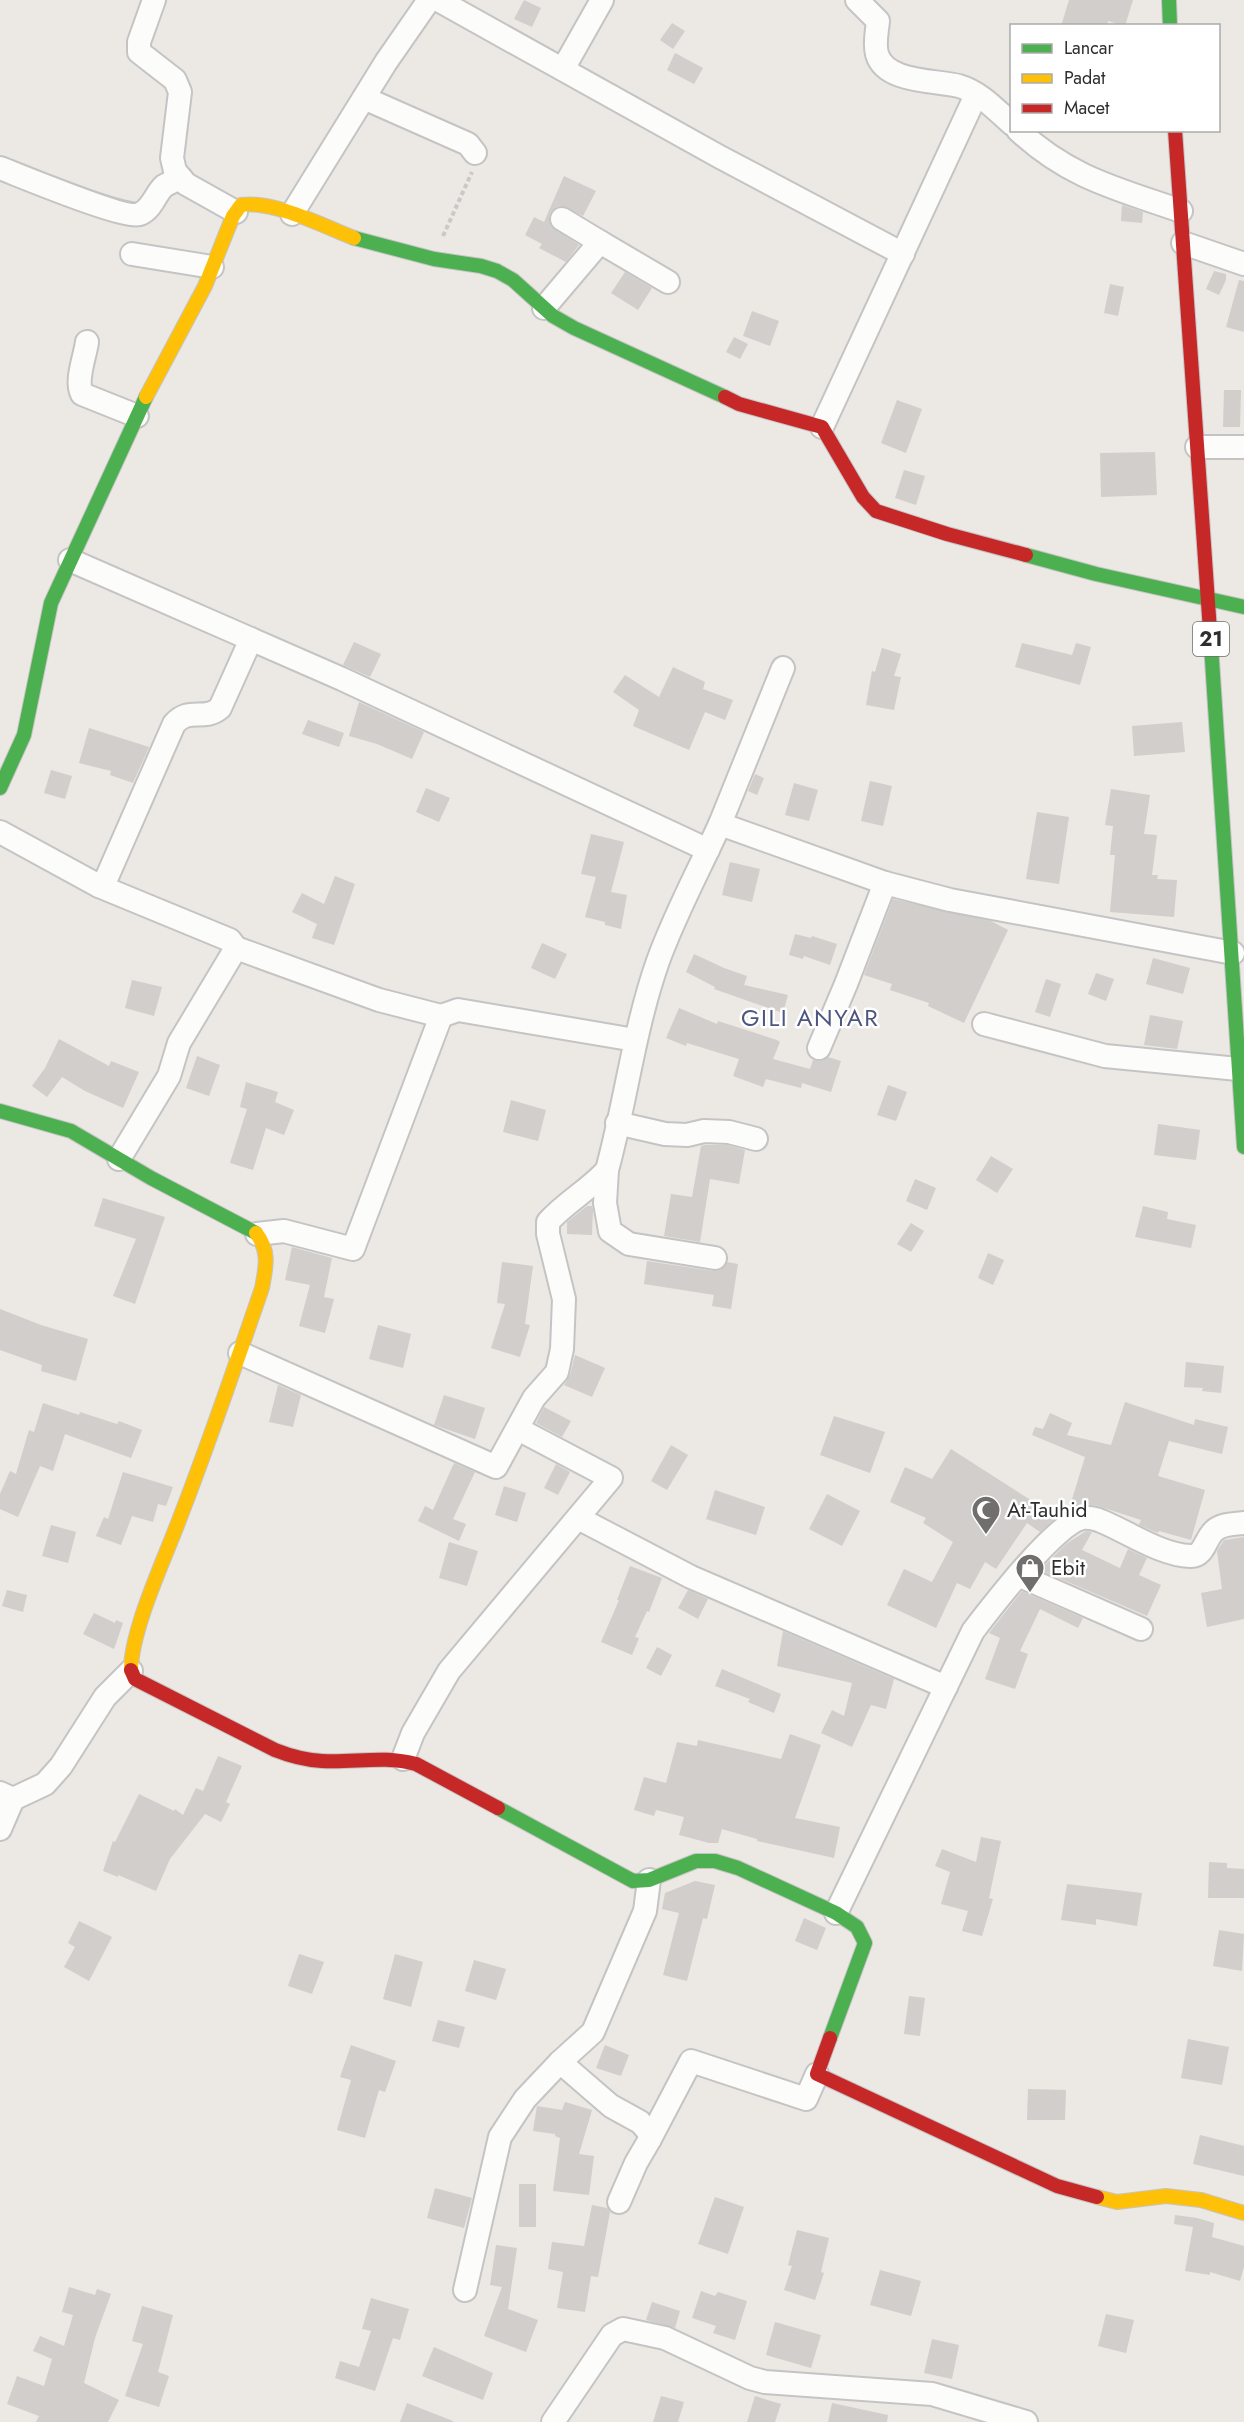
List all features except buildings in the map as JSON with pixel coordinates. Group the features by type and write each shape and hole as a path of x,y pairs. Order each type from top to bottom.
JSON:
{"main road":[{"path":"1169,0 1170,24"},
{"name":"21","path":"1175,132 1233,953 1240,992 1238,1069 1244,1147"},
{"path":"0,788 24,735 34,697 51,603 137,416 205,286 236,212 242,205 253,203 292,214 355,239 434,259 482,266 497,271 513,280 544,308 574,328 721,397 822,427 863,497 876,511 947,534 1085,571 1244,607"},
{"path":"0,1111 71,1131 257,1234 264,1246 267,1261 262,1288 207,1448 148,1603 131,1656 131,1671 135,1679 269,1748 307,1760 339,1762 379,1756 403,1759 416,1764 633,1881 649,1880 696,1861 715,1861 738,1868 836,1913 856,1927 865,1943 817,2074 1057,2186 1116,2202 1166,2196 1201,2200 1244,2213"}],"street":[{"path":"154,0 139,42 139,52 175,80 180,92 171,158 175,171 186,184 236,212"},
{"path":"292,214 386,62 429,0"},
{"path":"438,0 720,157 903,254"},
{"path":"563,69 602,0"},
{"path":"857,0 878,21 875,42 877,56 888,69 913,79 960,87 976,94 1010,123"},
{"path":"822,427 976,94"},
{"path":"364,98 468,144 475,153"},
{"path":"1020,132 1046,154 1083,177 1181,211"},
{"path":"0,168 111,209 136,215 144,213 151,206 163,187 181,178"},
{"path":"562,219 668,282"},
{"path":"544,308 600,242"},
{"path":"1183,243 1244,264"},
{"path":"132,254 212,267"},
{"path":"87,342 80,381 82,394 137,416"},
{"path":"1197,447 1244,447"},
{"path":"70,560 342,679 708,850"},
{"path":"99,886 107,877 174,724 184,715 213,714 220,708 251,639"},
{"path":"715,1258 629,1244 610,1231 605,1203 607,1170 635,1040 658,962 677,914 720,824 783,668"},
{"path":"720,824 885,883 961,902 1233,953"},
{"path":"0,832 99,886 230,940 236,948 379,1000 441,1016 458,1010 635,1040"},
{"path":"819,1048 885,883"},
{"path":"119,1159 169,1076 179,1043 236,948"},
{"path":"257,1234 284,1231 353,1249 441,1016"},
{"path":"984,1024 1105,1056 1238,1069"},
{"path":"617,1123 665,1134 729,1132 756,1139"},
{"path":"240,1353 496,1467 534,1398 557,1372 562,1349 564,1299 548,1234 548,1222 607,1170"},
{"path":"403,1759 413,1733 449,1671 611,1478 518,1429"},
{"path":"578,1518 691,1577 945,1687"},
{"path":"836,1913 972,1631 1018,1575 1054,1537 1071,1523 1083,1518 1099,1520 1155,1547 1192,1557 1200,1553 1214,1530 1228,1524 1244,1523"},
{"path":"1018,1575 1141,1629"},
{"path":"0,1829 6,1796 45,1784 61,1766 105,1697 131,1671"},
{"path":"465,2290 500,2137 525,2099 593,2032 645,1911 649,1880"},
{"path":"619,2202 636,2163 691,2061 806,2099 817,2074"},
{"path":"560,2062 611,2106 640,2122 648,2131 650,2139"},
{"path":"553,2422 612,2335 623,2329 665,2338 750,2378 765,2382 932,2394 1026,2422"}],"path":[{"path":"434,259 477,161 475,153"}],"traffic: fast":[{"path":"1169,0 1170,24"},
{"path":"354,238 434,259 481,266 497,271 513,280 553,316 574,328 725,397"},
{"path":"0,788 24,735 51,603 146,397"},
{"path":"1026,555 1096,574 1244,607"},
{"path":"1211,645 1244,1147"},
{"path":"0,1111 71,1131 151,1178 256,1233"},
{"path":"498,1808 633,1881 649,1880 696,1861 715,1861 738,1868 836,1913 857,1927 865,1943 830,2038"}],"traffic: slow":[{"path":"146,397 205,286 233,216 241,205 254,204 283,210 354,238"},
{"path":"131,1670 137,1634 150,1592 202,1459 262,1288 266,1266 265,1253 256,1233"},
{"path":"1097,2197 1117,2202 1166,2196 1201,2200 1244,2213"}],"traffic: jam":[{"path":"1175,132 1211,645"},
{"path":"725,397 739,404 822,427 863,497 876,511 947,534 1026,555"},
{"path":"131,1670 135,1679 275,1750 316,1760 392,1760 416,1764 498,1808"},
{"path":"830,2038 817,2074 1057,2186 1097,2197"}],"place":[{"name":"At-Tauhid","path":"986,1536"},
{"name":"Ebit","path":"1030,1594"}],"district":[{"name":"GILI ANYAR","path":"810,1017"}]}
